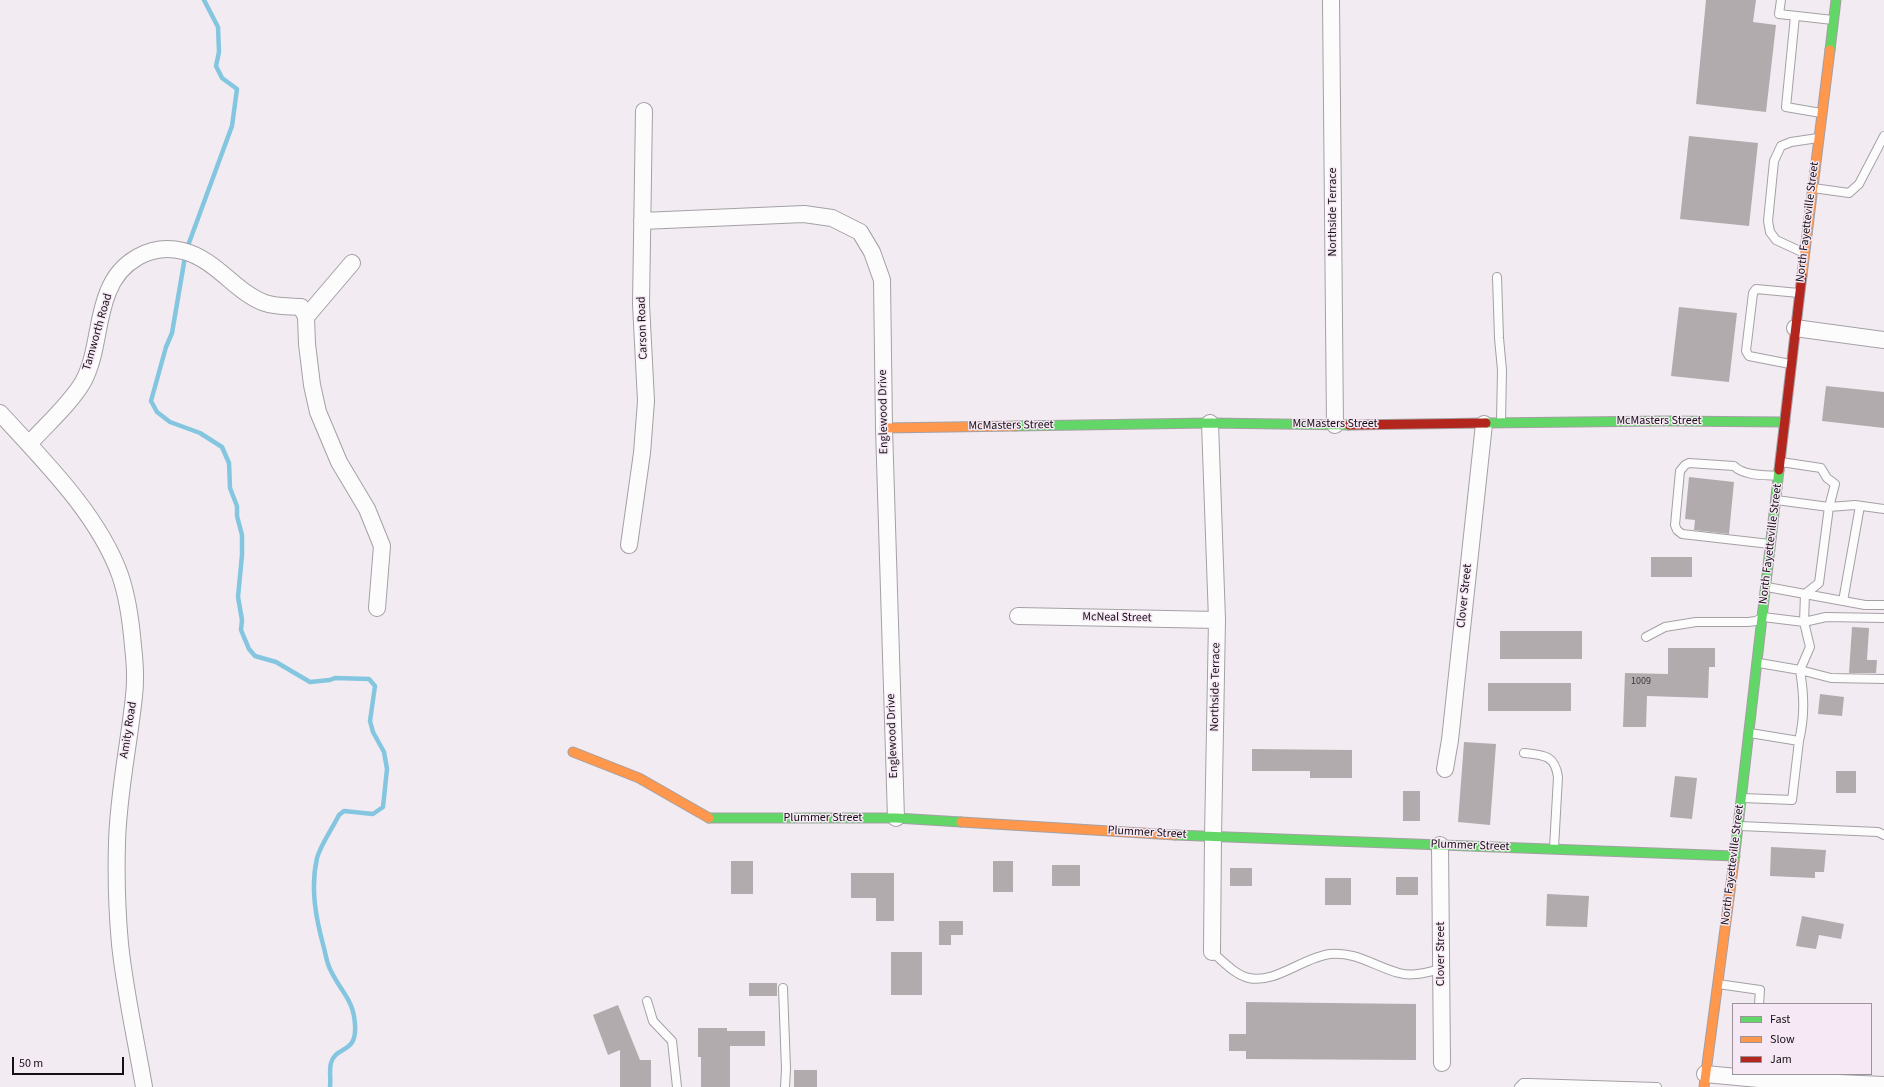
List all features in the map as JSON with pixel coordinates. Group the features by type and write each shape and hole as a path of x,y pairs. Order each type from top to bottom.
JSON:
{"street":[{"name":"Northside Terrace","path":"1331,0 1335,425"},
{"name":"North Fayetteville Street","path":"1704,1081 1739,826 1795,328 1836,0"},
{"name":"Carson Road","path":"629,545 642,453 646,401 641,304 644,111"},
{"name":"Englewood Drive","path":"642,221 804,214 832,218 860,232 872,252 882,280 884,428 896,818"},
{"name":"Tamworth Road","path":"29,444 74,394 82,382 96,344 108,291 133,259 146,253 172,249 186,252 220,270 253,297 266,303 301,307 306,317"},
{"path":"352,263 306,317 309,365 318,412 339,462 366,509 382,546 377,608"},
{"path":"1795,328 1884,340"},
{"name":"Amity Road","path":"0,413 29,444 87,515 108,550 119,574 127,601 132,628 135,668 134,696 123,773 117,835 117,909 126,982 144,1087"},
{"name":"McMasters Street","path":"884,428 1210,423 1335,425 1665,421 1785,422"},
{"name":"Northside Terrace","path":"1210,423 1217,620 1212,837 1212,952"},
{"name":"Clover Street","path":"1446,769 1484,424"},
{"name":"McNeal Street","path":"1018,616 1217,620"},
{"name":"Plummer Street","path":"573,752 639,778 708,818 896,818 1212,837 1735,856"},
{"name":"Clover Street","path":"1440,845 1442,1063"},
{"path":"1704,1081 1769,1077 1884,1085"}],"lane":[{"path":"1781,0 1780,14 1833,20"},
{"path":"1795,16 1786,107 1822,113"},
{"path":"1813,188 1849,193 1859,184 1884,136"},
{"path":"1805,253 1776,240 1770,232 1768,221 1774,161 1781,146 1791,142 1819,138"},
{"path":"1497,277 1499,338 1502,370 1501,423"},
{"path":"1792,364 1749,356 1746,351 1753,293 1756,289 1763,288 1800,293"},
{"path":"1771,544 1682,534 1677,530 1675,525 1680,471 1685,464 1689,462 1734,466 1738,470 1744,472 1779,476"},
{"path":"1742,798 1792,800 1805,697 1800,670 1810,647 1804,622 1805,594 1819,583 1829,507 1835,484 1827,478 1821,468 1781,462"},
{"path":"1776,500 1829,507 1860,506 1884,508"},
{"path":"1843,601 1860,506"},
{"path":"1766,587 1865,605 1884,605"},
{"path":"1646,638 1665,627 1696,622 1756,621 1763,617 1804,622 1826,617 1884,618"},
{"path":"1758,663 1800,670 1831,678 1884,679"},
{"path":"1750,733 1799,740"},
{"path":"1524,753 1542,755 1551,759 1556,765 1558,777 1554,849"},
{"path":"1739,826 1878,832 1884,835"},
{"path":"1212,952 1236,972 1249,978 1264,978 1314,958 1330,954 1346,954 1399,974 1416,975 1441,969"},
{"path":"1718,984 1760,990 1759,1003"},
{"path":"783,988 786,1087"},
{"path":"647,1001 653,1021 672,1041 677,1087"},
{"path":"1519,1087 1523,1083 1528,1083 1656,1087"}],"building":[{"path":"1706,0 1756,0 1753,22 1776,25 1766,112 1696,104"},
{"path":"1689,136 1758,143 1749,226 1680,219"},
{"path":"1679,307 1737,313 1729,382 1671,376"},
{"path":"1826,386 1884,392 1884,428 1822,421"},
{"path":"1689,477 1734,482 1729,534 1694,530 1695,520 1685,519"},
{"path":"1651,557 1692,557 1692,577 1651,577"},
{"path":"1852,627 1869,628 1867,660 1877,660 1876,673 1849,673"},
{"path":"1500,631 1582,631 1582,659 1500,659"},
{"path":"1668,648 1715,648 1715,667 1709,667 1708,698 1647,696 1646,727 1623,727 1625,673 1668,674"},
{"path":"1488,683 1571,683 1571,711 1488,711"},
{"path":"1820,694 1844,697 1842,716 1818,714"},
{"path":"1464,742 1496,744 1490,825 1458,822"},
{"path":"1252,749 1352,750 1352,778 1310,778 1310,771 1252,771"},
{"path":"1836,771 1856,771 1856,793 1836,793"},
{"path":"1675,776 1697,778 1692,819 1670,817"},
{"path":"1403,791 1420,791 1420,821 1403,821"},
{"path":"1771,847 1826,850 1824,872 1815,872 1815,878 1770,876"},
{"path":"731,861 753,861 753,894 731,894"},
{"path":"993,861 1013,861 1013,892 993,892"},
{"path":"1052,865 1080,865 1080,886 1052,886"},
{"path":"1230,868 1252,868 1252,886 1230,886"},
{"path":"851,873 894,873 894,921 876,921 876,898 851,898"},
{"path":"1396,877 1418,877 1418,895 1396,895"},
{"path":"1325,878 1351,878 1351,905 1325,905"},
{"path":"1547,894 1589,896 1587,927 1546,926"},
{"path":"1802,916 1844,924 1841,939 1819,935 1816,949 1796,946"},
{"path":"939,921 963,921 963,935 951,935 951,945 939,945"},
{"path":"891,952 922,952 922,995 891,995"},
{"path":"749,983 777,983 777,996 749,996"},
{"path":"1246,1002 1416,1004 1416,1060 1246,1059 1246,1051 1229,1051 1229,1034 1246,1034"},
{"path":"618,1005 640,1060 651,1060 651,1087 620,1087 620,1050 608,1055 593,1015"},
{"path":"698,1028 727,1028 727,1031 765,1031 765,1046 730,1046 730,1087 701,1087 701,1057 698,1057"},
{"path":"794,1070 817,1070 817,1087 794,1087"}],"waterway":[{"path":"204,0 218,27 219,52 216,66 222,78 237,89 232,126 186,251 172,333 166,347 151,401 157,412 170,422 200,433 222,447 229,463 230,488 237,506 237,516 242,535 242,555 238,597 242,620 241,630 249,649 255,656 276,662 310,682 335,678 369,679 375,686 370,721 373,732 384,752 387,769 383,807 373,814 344,811 339,815 321,847 315,870 315,904 327,960 335,978 350,1002 355,1025 355,1035 353,1041 350,1045 337,1054 331,1063 330,1087"}],"traffic: fast":[{"path":"1830,50 1836,0"},
{"path":"1486,423 1665,421 1785,422"},
{"path":"1016,426 1210,423 1349,425"},
{"path":"1734,861 1779,470"},
{"path":"709,818 896,818 961,822"},
{"path":"1175,835 1735,856"}],"traffic: slow":[{"path":"1802,275 1830,50"},
{"path":"884,428 1016,426"},
{"path":"573,752 639,778 709,818"},
{"path":"961,822 1175,835"},
{"path":"1704,1087 1734,861"}],"traffic: jam":[{"path":"1779,470 1802,275"},
{"path":"1349,425 1486,423"}]}
